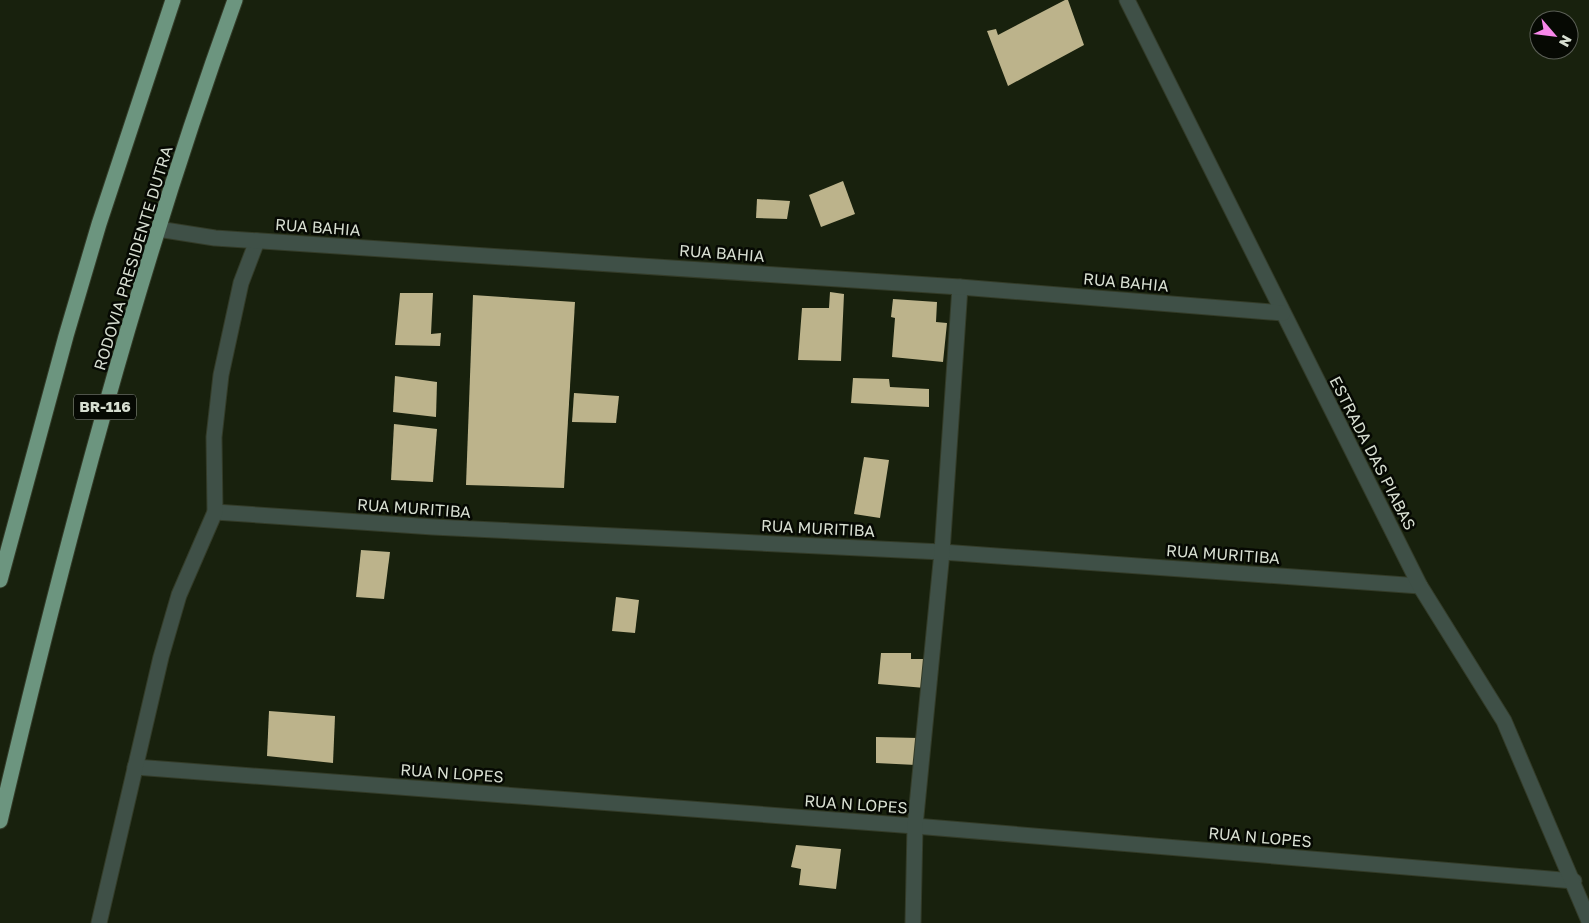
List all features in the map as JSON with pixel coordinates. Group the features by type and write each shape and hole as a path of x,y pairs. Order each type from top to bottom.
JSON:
{"highway":[{"name":"BR-116","path":"0,580 66,336 99,224 173,0"},
{"name":"RODOVIA PRESIDENTE DUTRA","path":"0,821 76,510 158,230 235,0"}],"street":[{"name":"ESTRADA DAS PIABAS","path":"1127,0 1420,586 1504,721 1574,881 1589,920"},
{"name":"RUA BAHIA","path":"158,230 192,236 256,241 960,287 1283,313"},
{"path":"99,923 161,658 179,596 215,512 214,436 221,375 241,284 256,241"},
{"path":"913,923 915,826 942,552 960,287"},
{"name":"RUA MURITIBA","path":"215,512 434,527 942,552 1420,586"},
{"name":"RUA N LOPES","path":"135,767 915,826 1574,881"}],"building":[{"path":"1068,0 1084,45 1008,86 987,31 996,29 998,35"},
{"path":"843,181 855,214 821,227 809,195"},
{"path":"757,199 790,201 787,219 756,218"},
{"path":"830,292 844,294 841,361 798,360 802,308 829,308"},
{"path":"400,293 433,293 431,334 441,333 440,346 395,345"},
{"path":"473,295 575,302 564,488 466,485"},
{"path":"893,299 937,302 936,322 947,323 943,362 892,357 895,318 891,317"},
{"path":"395,376 437,382 436,417 393,412"},
{"path":"853,378 889,379 890,387 929,389 929,407 851,403"},
{"path":"574,393 619,396 616,423 572,422"},
{"path":"394,424 437,429 433,482 391,480"},
{"path":"864,457 889,460 880,518 854,514"},
{"path":"361,550 390,552 384,599 356,597"},
{"path":"616,597 639,600 635,633 612,631"},
{"path":"881,653 911,653 911,659 928,659 925,688 878,684"},
{"path":"269,711 335,716 333,763 267,756"},
{"path":"876,737 919,738 916,765 876,763"},
{"path":"796,845 841,849 836,889 799,885 801,869 791,867"}]}
